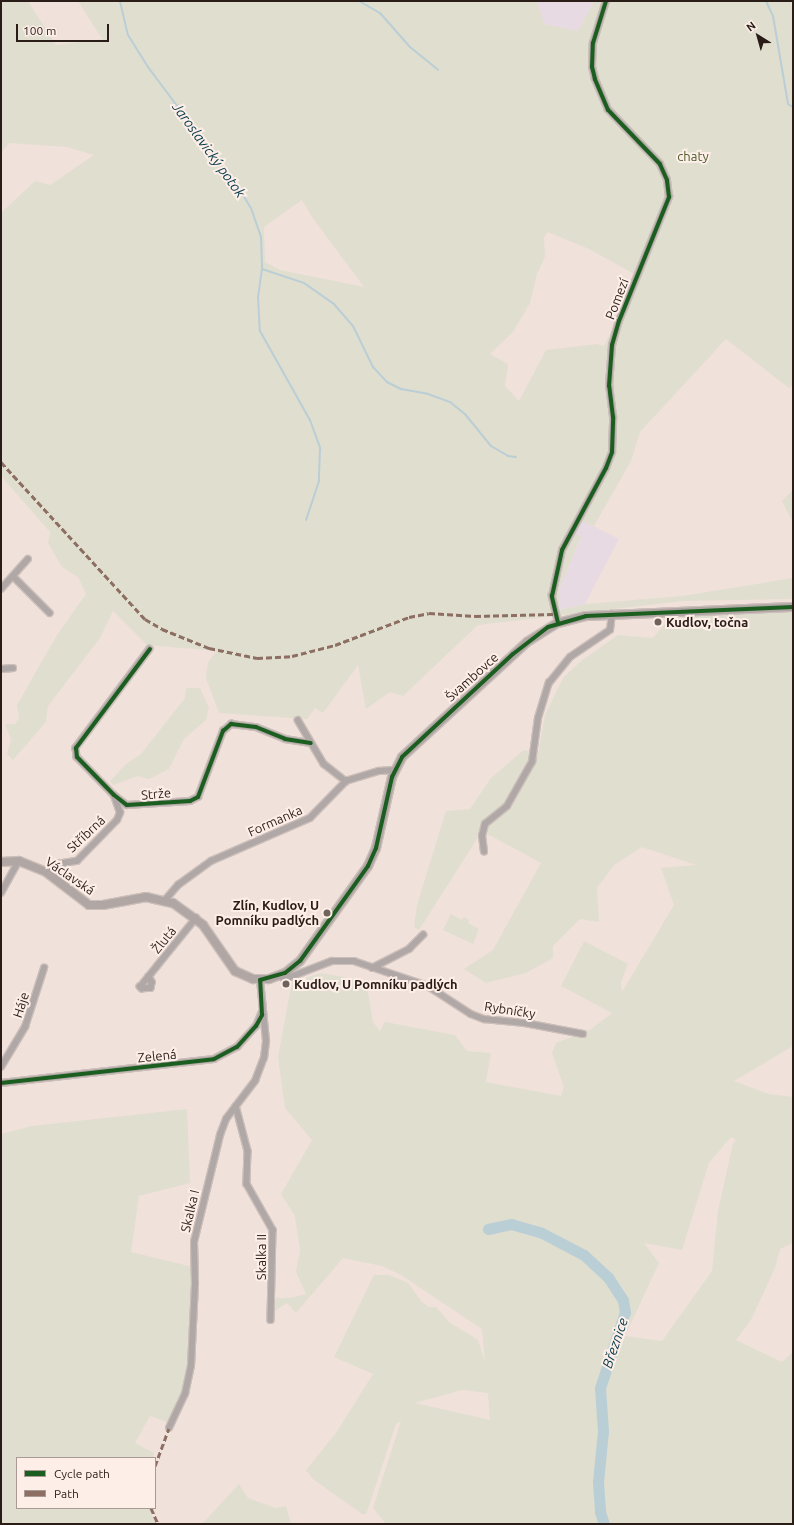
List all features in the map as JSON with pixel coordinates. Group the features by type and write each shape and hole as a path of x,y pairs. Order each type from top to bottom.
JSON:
{"street":[{"name":"Pomezí","path":"558,623 552,596 562,550 606,468 612,452 614,436 609,379 612,345 619,321 669,197 667,180 660,164 608,110 595,79 592,67 593,43 606,1"},
{"path":"1,589 28,559"},
{"path":"13,576 50,614"},
{"name":"Švambovce","path":"279,975 300,961 372,857 394,770 406,752 527,642 558,623 586,616 793,607"},
{"path":"484,852 482,836 485,824 507,806 532,762 538,718 549,683 570,657 610,630 612,614"},
{"name":"Strže","path":"150,649 76,748 77,757 114,795 130,805 194,800 200,794 223,731 231,724 256,727 285,739 311,743"},
{"path":"1,669 13,668"},
{"path":"298,720 328,769 346,781"},
{"name":"Formanka","path":"165,900 178,885 211,861 310,818 346,781 379,771 394,770"},
{"name":"Stříbrná","path":"46,872 57,864 77,860 116,820 120,813 114,795"},
{"path":"1,893 19,861"},
{"name":"Václavská","path":"1,862 19,861 46,872 89,905 103,905 141,898 165,900 181,907 196,918 235,971 247,978 260,980"},
{"name":"Žlutá","path":"149,976 196,918"},
{"path":"372,968 409,949 423,935"},
{"name":"Rybníčky","path":"279,975 289,978 322,964 343,960 428,986 471,1014 484,1019 526,1023 555,1031 583,1034"},
{"name":"Háje","path":"1,1067 25,1027 44,968"},
{"path":"263,1010 260,980 279,975"},
{"name":"Zelená","path":"1,1083 214,1059 228,1054 248,1035 258,1022 263,1010"},
{"name":"Skalka I","path":"169,1428 185,1394 190,1366 195,1283 194,1242 220,1135 226,1119 254,1081 264,1058 263,1010"},
{"name":"Skalka II","path":"236,1106 248,1151 248,1184 273,1230 271,1320"}],"shaded area":[{"path":"537,1 594,1 578,31 544,24"},
{"path":"581,520 619,539 585,604 559,610 559,589 581,537 574,533"}],"green space":[{"name":"chaty","path":"1,1 28,1 56,45 102,39 78,1 537,1 544,24 578,31 594,1 790,1 793,12 793,385 789,388 726,339 640,432 631,461 594,526 581,521 575,533 581,537 559,589 559,610 585,604 682,596 793,578 793,599 683,601 478,625 403,696 390,692 366,709 358,665 323,713 315,708 307,719 219,713 206,678 208,662 217,651 147,645 113,611 100,638 48,706 46,722 13,760 7,754 11,739 5,724 15,724 19,718 17,705 57,635 86,594 78,577 62,567 48,543 50,532 1,476 1,213 35,181 50,185 94,155 67,147 9,143 1,153","holes":["302,200 312,217 364,287 280,270 265,262 264,227","548,232 589,249 638,276 604,346 597,344 546,350 519,401 505,386 508,364 490,354 513,332 530,303 537,274 545,257 544,237"]},
{"path":"793,490 793,523 782,501"},
{"path":"793,611 793,1046 734,1081 769,1094 793,1097 793,1243 780,1249 775,1268 751,1320 736,1340 782,1362 793,1352 793,1524 386,1524 373,1508 401,1421 396,1424 366,1514 362,1514 313,1479 306,1470 336,1433 373,1374 334,1357 374,1275 389,1275 408,1283 422,1302 429,1307 436,1307 449,1322 478,1340 485,1362 482,1329 401,1275 382,1266 343,1258 296,1313 287,1303 273,1312 273,1298 290,1298 306,1294 296,1272 300,1251 295,1216 281,1194 312,1140 285,1108 278,1057 292,982 321,973 366,981 373,1022 380,1031 385,1022 455,1035 467,1051 491,1053 486,1082 561,1096 564,1087 552,1053 556,1043 590,1030 612,1013 561,986 584,941 628,964 621,982 622,992 674,905 661,868 696,865 642,847 614,865 597,888 599,922 580,919 553,946 553,958 526,973 486,983 464,969 493,950 541,863 482,831 419,930 414,927 417,905 446,811 470,809 491,778 524,750 538,754 545,715 563,678 581,661 618,635 653,638 671,617","holes":["731,1137 736,1140 733,1143 718,1211 712,1271 662,1341 625,1336 659,1263 644,1243 682,1250 709,1163","462,1390 488,1393 490,1420 415,1403"]},
{"path":"186,688 200,688 209,708 206,720 184,739 169,769 149,779 138,776 113,785 110,781 126,764 141,754 185,698"},
{"path":"451,914 462,920 464,917 469,920 468,923 479,929 473,944 443,930"},
{"path":"187,1109 190,1183 139,1196 131,1252 193,1267 188,1363 183,1393 169,1423 150,1416 135,1443 154,1453 153,1457 16,1457 16,1509 149,1509 156,1524 1,1524 1,1134 32,1126"},
{"path":"239,1484 248,1498 276,1508 286,1506 291,1524 202,1524"}],"waterway":[{"name":"Jaroslavický potok","path":"120,1 128,35 148,67 240,190 251,208 261,237 262,269 304,283 333,303 353,326 373,367 387,382 401,389 428,394 450,402 465,414 491,446 508,456 516,457"},
{"path":"359,1 380,13 410,47 438,70"},
{"path":"766,1 773,16 788,104 793,107"},
{"path":"262,269 258,297 260,331 310,420 320,448 319,481 306,520"},
{"name":"Březnice","path":"488,1229 511,1224 542,1233 584,1255 608,1277 623,1300 625,1312 600,1388 603,1431 598,1482 600,1512 604,1524"}],"marked path":[{"path":"1,462 145,619 162,629 209,648 257,658 292,656 335,645 409,617 429,613 475,616 554,614"},
{"path":"156,1463 169,1428"},
{"path":"151,1509 158,1524"}],"cycle path":[{"path":"558,623 552,596 562,550 606,468 612,452 613,417 609,386 612,345 619,321 669,197 667,180 660,164 608,110 595,79 592,67 593,43 606,1"},
{"path":"1,1083 214,1059 237,1047 256,1026 262,1015 260,980 285,973 300,961 368,866 376,848 392,777 402,757 513,654 548,627 586,616 793,607"},
{"path":"150,649 76,748 77,757 114,795 127,805 190,801 198,797 223,731 231,724 256,727 285,739 311,743"}],"place":[{"name":"Kudlov, točna","path":"658,622"},
{"name":"Zlín, Kudlov, U Pomníku padlých","path":"327,913"},
{"name":"Kudlov, U Pomníku padlých","path":"286,984"}]}
